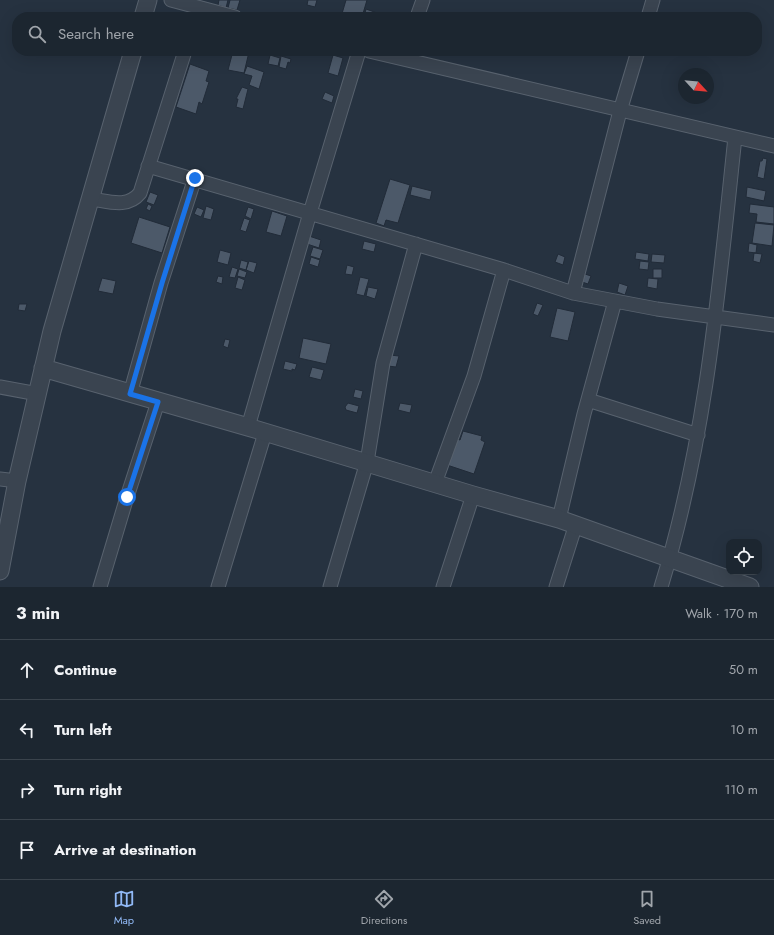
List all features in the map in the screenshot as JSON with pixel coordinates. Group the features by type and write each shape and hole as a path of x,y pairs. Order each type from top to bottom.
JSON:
{"street":[{"path":"144,12 148,0"},
{"path":"172,0 215,12"},
{"path":"419,12 423,0"},
{"path":"649,12 653,0"},
{"path":"0,571 17,481 52,331 91,198 102,152 131,56"},
{"path":"91,198 123,203 134,200 140,193 183,56"},
{"path":"248,427 357,56"},
{"path":"408,56 620,111 774,146"},
{"path":"573,293 620,111 636,56"},
{"path":"661,587 669,560 698,435 716,318 736,138"},
{"path":"148,166 195,178 504,270 573,293 716,318 774,325"},
{"path":"130,394 162,283 195,178"},
{"path":"330,587 367,462 383,363 416,244"},
{"path":"435,483 474,376 504,270"},
{"path":"559,519 588,400 615,301"},
{"path":"43,368 576,524 669,560 750,587"},
{"path":"0,387 38,394"},
{"path":"588,400 698,435"},
{"path":"100,587 158,402"},
{"path":"218,587 265,433"},
{"path":"0,479 17,481"},
{"path":"443,587 473,495"},
{"path":"556,587 576,524"}],"building":[{"path":"219,0 228,0 226,8 218,5"},
{"path":"230,0 240,0 237,10 228,8"},
{"path":"308,0 317,0 315,7 307,5"},
{"path":"346,0 367,0 363,12 342,12"},
{"path":"366,9 374,12 365,12"},
{"path":"232,56 248,56 244,73 228,70"},
{"path":"270,56 280,58 278,66 268,64"},
{"path":"281,56 291,59 290,63 288,62 286,69 279,67"},
{"path":"333,56 343,58 338,76 328,73"},
{"path":"190,64 209,71 206,81 209,82 202,104 199,102 196,114 176,107"},
{"path":"247,66 264,72 259,89 249,85 252,76 244,74"},
{"path":"242,87 248,89 243,109 236,107 238,99 236,99"},
{"path":"325,92 334,96 332,103 322,99"},
{"path":"763,158 767,159 764,179 757,177 760,161 762,161"},
{"path":"390,179 410,185 398,223 386,220 384,226 376,223"},
{"path":"412,186 432,191 430,200 410,195"},
{"path":"747,187 766,191 764,201 746,197"},
{"path":"150,192 158,195 154,205 146,202"},
{"path":"148,204 152,206 150,211 146,209"},
{"path":"750,204 774,207 774,224 756,222 757,214 749,213"},
{"path":"206,206 214,209 211,220 203,218"},
{"path":"197,207 204,210 201,217 194,214"},
{"path":"248,207 254,209 251,219 245,216"},
{"path":"272,211 287,216 281,236 266,232"},
{"path":"139,217 170,227 162,253 131,243"},
{"path":"244,218 250,220 246,232 240,230"},
{"path":"755,223 774,225 772,246 752,243"},
{"path":"309,236 321,240 319,248 307,244"},
{"path":"364,241 376,244 374,252 362,249"},
{"path":"749,243 757,245 756,253 748,252"},
{"path":"313,247 323,250 320,259 310,256"},
{"path":"220,250 231,253 228,265 217,262"},
{"path":"636,252 649,254 648,261 635,259"},
{"path":"754,253 762,254 760,263 753,261"},
{"path":"558,254 565,257 563,265 555,262"},
{"path":"652,254 665,255 664,263 651,262"},
{"path":"311,257 320,260 318,267 309,264"},
{"path":"241,260 248,262 246,270 239,268"},
{"path":"249,261 257,263 254,273 246,270"},
{"path":"640,261 649,262 648,270 639,269"},
{"path":"347,265 354,267 352,275 345,274"},
{"path":"232,267 238,269 235,278 229,277"},
{"path":"239,269 247,272 245,278 237,276"},
{"path":"653,269 662,269 662,278 653,278"},
{"path":"582,273 591,276 588,284 579,281"},
{"path":"218,276 223,277 222,284 216,282"},
{"path":"238,277 245,280 242,290 235,288"},
{"path":"360,277 369,279 364,296 356,294"},
{"path":"102,278 116,281 113,294 98,291"},
{"path":"648,278 658,279 657,289 647,287"},
{"path":"619,283 628,286 625,295 617,292"},
{"path":"368,287 378,289 375,299 366,296"},
{"path":"537,303 543,305 538,316 533,314"},
{"path":"19,304 27,304 25,311 18,310"},
{"path":"557,308 575,312 568,341 550,337"},
{"path":"303,338 331,344 326,364 299,358"},
{"path":"225,339 230,340 228,348 223,346"},
{"path":"390,355 399,356 396,367 388,366"},
{"path":"285,361 297,364 295,370 292,369 292,371 283,369"},
{"path":"312,367 324,370 321,380 309,377"},
{"path":"355,389 363,391 361,399 353,397"},
{"path":"348,403 359,406 357,413 346,410 345,407"},
{"path":"400,403 412,405 410,413 398,410"},
{"path":"463,431 482,436 481,440 485,442 474,474 444,464 457,439 460,440"}],"route":[{"path":"127,497 158,402 130,394 162,283 195,178"}]}
